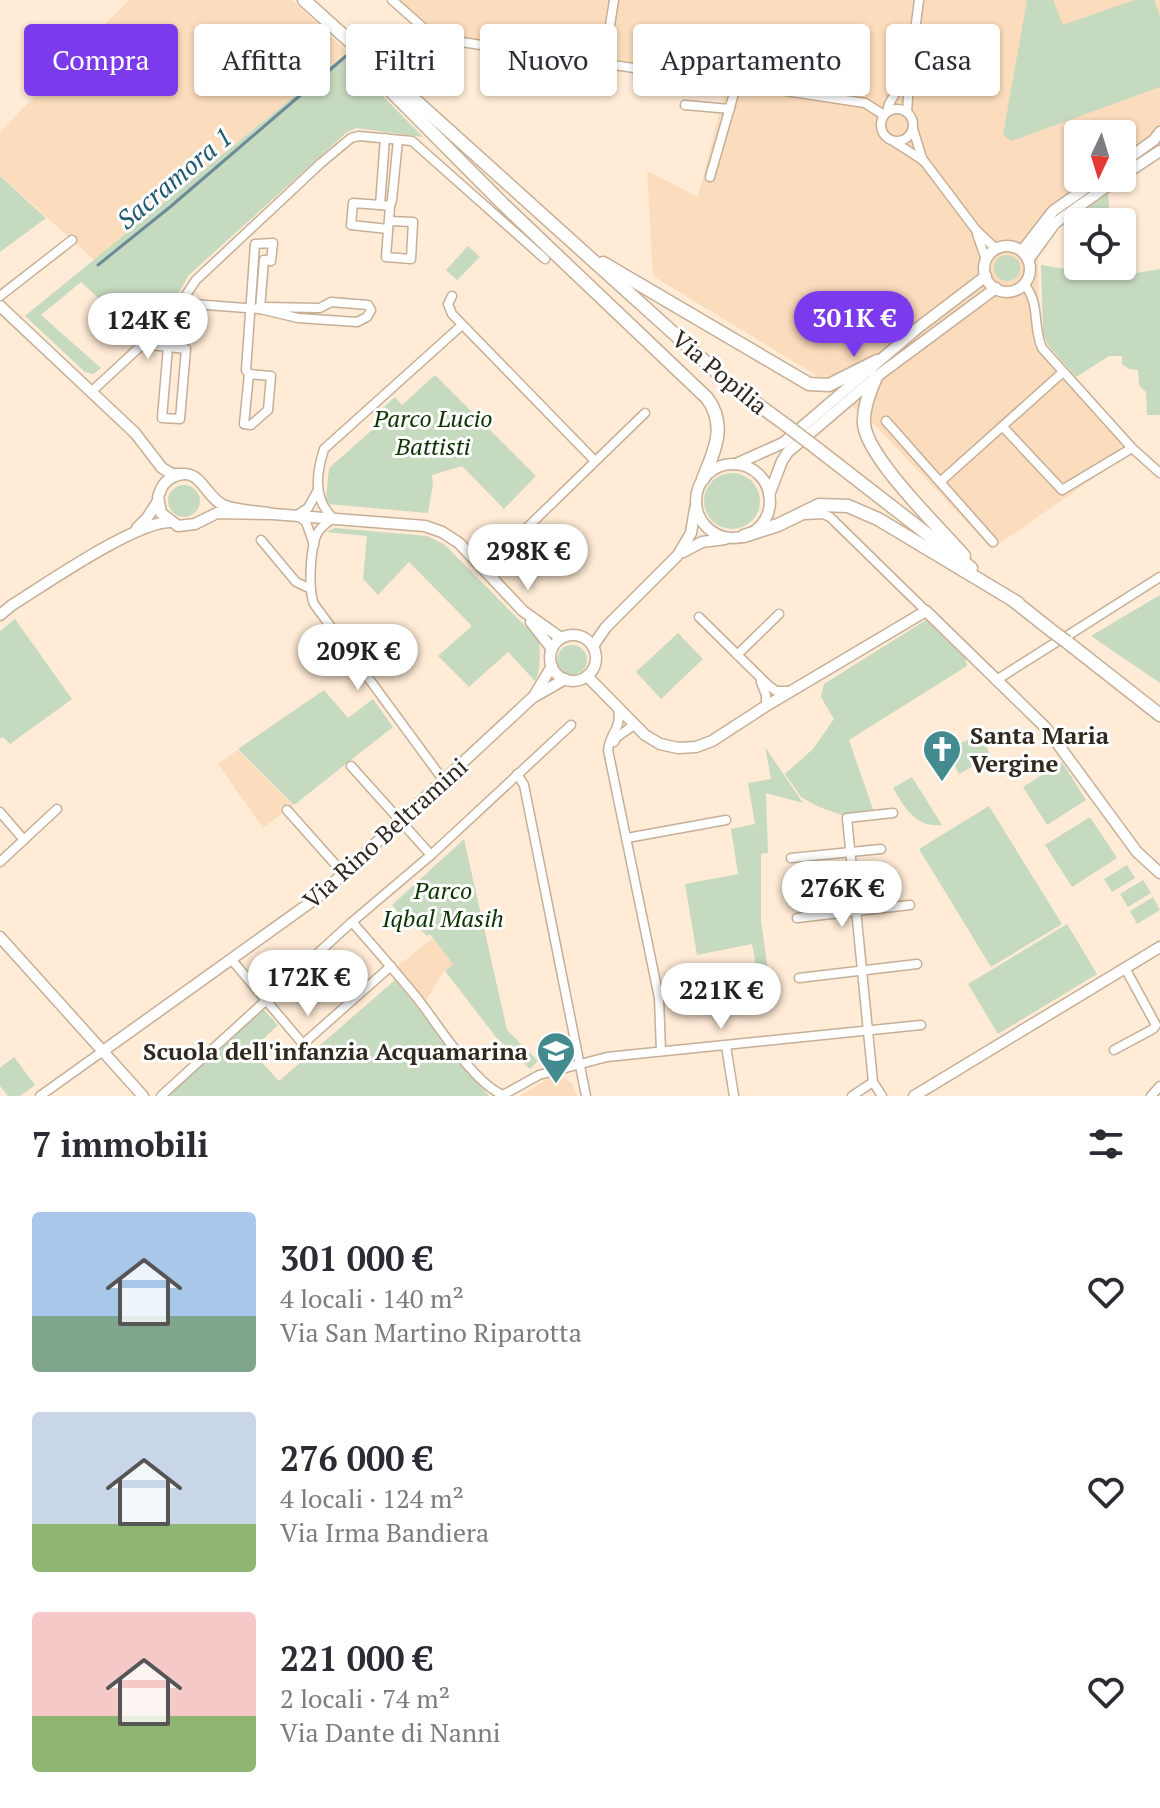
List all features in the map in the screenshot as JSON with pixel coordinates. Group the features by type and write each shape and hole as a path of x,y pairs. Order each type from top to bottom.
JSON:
{"main road":[{"name":"Via Popilia","path":"304,0 346,40"},
{"path":"395,96 707,398 719,426 703,479"},
{"name":"Via Popilia","path":"408,96 730,384 1160,715"},
{"path":"570,241 630,280 809,384 829,385 847,379 877,361"},
{"path":"876,377 865,404 864,426 872,447 979,574"},
{"path":"744,536 819,505 858,509 1018,603"}],"street":[{"path":"392,0 435,38 480,45"},
{"path":"610,24 614,0"},
{"path":"916,24 919,0"},
{"path":"710,177 734,96"},
{"path":"820,96 865,103 886,114"},
{"path":"894,96 881,123 882,133 924,161"},
{"path":"907,112 908,96"},
{"path":"685,105 730,109"},
{"path":"886,114 895,109 907,112 913,120 924,161 976,230 996,249"},
{"path":"893,141 904,140 913,129"},
{"path":"1136,153 1160,132"},
{"path":"184,306 186,295 196,280 331,155 351,138 359,136 412,141 545,259"},
{"path":"385,138 385,206 388,225 386,257 411,259 413,222 388,225 351,225 353,203 385,206 392,200 398,140"},
{"path":"1136,167 1160,151"},
{"path":"1025,256 1053,211 1080,192"},
{"path":"1025,256 1055,223 1099,192"},
{"path":"976,230 986,260 986,276 996,288 1011,291 1024,284 1030,272 1025,256 1009,246 996,249 986,260"},
{"path":"0,296 72,240"},
{"path":"249,374 271,376 268,410 251,425 244,424 249,374 246,370 258,309 264,260 271,261 273,243 255,244 258,309"},
{"path":"736,464 783,443 877,361 986,276"},
{"path":"1024,284 1034,295 1037,338 1042,348 1132,448 1160,473"},
{"path":"678,555 702,542 744,536 759,527 768,512 769,495 788,452 876,377 996,288"},
{"path":"452,296 448,309 595,461"},
{"path":"91,392 184,306 258,309 285,316 357,322 367,317 371,310 368,305 328,304 320,308 258,309"},
{"path":"327,320 328,304"},
{"path":"0,306 124,423 162,468 172,474 198,478 214,499 224,506 273,514"},
{"path":"333,518 320,504 318,490 324,449 462,325"},
{"path":"128,331 142,344 186,349 180,419 162,418 168,347"},
{"path":"940,482 1063,372"},
{"path":"494,580 501,553 645,413"},
{"path":"886,421 993,542"},
{"path":"124,423 159,475 161,513 170,522"},
{"path":"1003,427 1062,490 1132,448"},
{"path":"589,642 678,555 691,533 699,486 712,470 723,465 747,467 758,474 769,495"},
{"path":"129,535 147,518 168,480 182,474"},
{"path":"202,519 210,506 208,490"},
{"path":"297,515 308,508 318,490"},
{"path":"696,503 697,512 706,527 728,538"},
{"path":"0,615 129,535 151,525 170,522 187,526 217,513 297,515 425,526 451,537 523,611 552,649 552,666 556,674 573,681 587,676 595,665 596,657 589,642 574,634 561,638 552,649"},
{"path":"793,517 815,513 830,517 998,679 1046,728 1137,852 1160,873"},
{"path":"297,515 306,522 314,545"},
{"path":"333,518 318,532 314,545 311,589 314,604 444,781"},
{"path":"261,540 296,582 311,589"},
{"path":"474,560 501,553"},
{"path":"998,679 1160,577"},
{"path":"523,611 561,638"},
{"path":"587,676 634,725 660,744 678,748 696,747 712,741 926,611"},
{"path":"737,655 779,614"},
{"path":"699,617 768,685 776,691 791,691"},
{"name":"Via Rino Beltramini","path":"532,698 552,666"},
{"path":"756,674 769,704"},
{"name":"Via Rino Beltramini","path":"103,1051 318,897 532,698 565,679"},
{"path":"768,685 769,704"},
{"path":"617,707 620,719 609,742 610,758 659,998 661,1051"},
{"path":"161,1096 352,922 431,855 571,725"},
{"path":"610,758 617,737 634,725"},
{"path":"351,766 431,855"},
{"path":"517,774 524,785 586,1096"},
{"path":"0,862 57,809"},
{"path":"287,810 343,873"},
{"path":"0,812 24,840"},
{"path":"882,1096 873,1082 847,818 893,813"},
{"path":"627,838 726,820"},
{"path":"791,858 881,849"},
{"path":"797,918 910,905"},
{"path":"352,922 419,999 469,1066 501,1095 510,1093 539,1075 578,1063 661,1051 921,1025"},
{"path":"0,937 143,1096"},
{"path":"914,1096 1160,947"},
{"path":"231,959 303,1044 391,966"},
{"path":"799,978 917,964"},
{"path":"1114,1050 1156,1025 1125,968"},
{"path":"726,1046 734,1096"},
{"path":"40,1096 103,1051"},
{"path":"854,1096 873,1082"},
{"path":"1151,1096 1160,1086"}],"shaded area":[{"path":"129,0 292,0 317,24 194,24 194,96 293,96 94,260 0,175 0,132 35,96 178,96 178,24 106,24"},
{"path":"392,0 1160,0 1160,145 1136,161 1136,120 1064,120 1064,192 1092,192 1071,208 1064,208 1064,214 1037,234 1040,348 1132,451 992,549 874,424 814,374 653,276 647,171 698,197 724,96 870,96 870,24 633,24 633,67 617,65 617,24 480,24 480,42 464,40 464,24 419,24"},
{"path":"330,36 346,51 330,66"},
{"path":"238,750 293,805 263,828 218,764"},
{"path":"433,938 453,964 444,971 426,1000 398,966"},
{"name":"Scuola dell'infanzia Acquamarina","path":"561,1077 572,1083 577,1096 520,1096 550,1078"}],"green space":[{"path":"1027,0 1053,0 1063,25 1134,0 1154,0 1160,16 1160,87 1012,141 1003,135"},
{"path":"346,54 346,96 383,96 423,137 356,128 346,133 189,275 167,312 140,337 81,282 41,315 101,368 93,374 85,372 25,316 294,96 330,96 330,67"},
{"path":"0,176 46,218 0,252"},
{"path":"1108,194 1109,208 1087,208"},
{"path":"468,246 480,257 457,280 446,270"},
{"path":"1007,255 1016,259 1020,268 1016,277 1007,281 998,277 994,268 998,259"},
{"path":"1041,265 1064,269 1064,280 1136,280 1136,273 1160,269 1160,415 1147,415 1146,392 1139,385 1138,370 1122,364 1122,356 1109,356 1076,377 1048,345 1043,333"},
{"name":"Parco Lucio Battisti","path":"435,375 536,476 504,509 462,466 432,475 428,513 327,504 329,468 380,423 374,416 395,397 402,405"},
{"path":"732,473 752,481 760,501 752,521 732,529 712,521 704,501 712,481"},
{"path":"184,485 196,489 200,501 196,513 184,517 172,513 168,501 172,489"},
{"path":"335,528 427,536 444,544 539,640 539,667 535,681 508,652 469,687 438,656 472,626 409,562 378,595 363,579 367,536 326,532"},
{"path":"1160,595 1160,683 1091,636"},
{"path":"15,619 72,699 10,744 3,737 0,739 0,631"},
{"path":"926,620 964,653 967,666 849,740 874,812 842,815 801,797 785,774 813,749 834,719 821,697 824,684"},
{"path":"678,633 703,659 661,699 636,672"},
{"path":"572,645 578,646 586,654 586,666 578,674 572,675 566,674 558,666 557,660 558,654 566,646"},
{"path":"324,690 348,718 373,699 393,727 294,805 238,749"},
{"path":"980,735 991,756 959,774 946,749"},
{"path":"765,747 803,803 766,793 768,853 761,854 761,921 770,985 760,986 752,944 697,955 685,884 738,874 731,829 755,824 748,783 771,779"},
{"path":"1062,762 1086,800 1047,825 1023,787"},
{"path":"912,777 942,825 918,820 897,795 893,788"},
{"path":"989,806 1062,924 991,967 919,849"},
{"path":"1090,817 1117,858 1072,887 1045,845"},
{"name":"Parco Iqbal Masih","path":"464,839 507,1030 538,1061 530,1069 496,1037 445,971 453,964 430,934 427,936 412,921 408,924 392,905"},
{"path":"1127,865 1135,878 1112,892 1104,879"},
{"path":"1143,880 1151,893 1128,907 1120,894"},
{"path":"1153,897 1160,910 1137,924 1130,911"},
{"path":"1067,924 1097,974 998,1034 968,984"},
{"path":"395,980 489,1096 167,1096 263,1009 278,1025 251,1051 279,1081"},
{"path":"14,1057 35,1085 20,1096 8,1096 0,1086 0,1068"}],"waterway":[{"name":"Sacramora 1","path":"98,265 346,56"}],"place":[{"name":"Santa Maria Vergine","path":"942,783"},
{"name":"Scuola dell'infanzia Acquamarina","path":"556,1085"}]}
